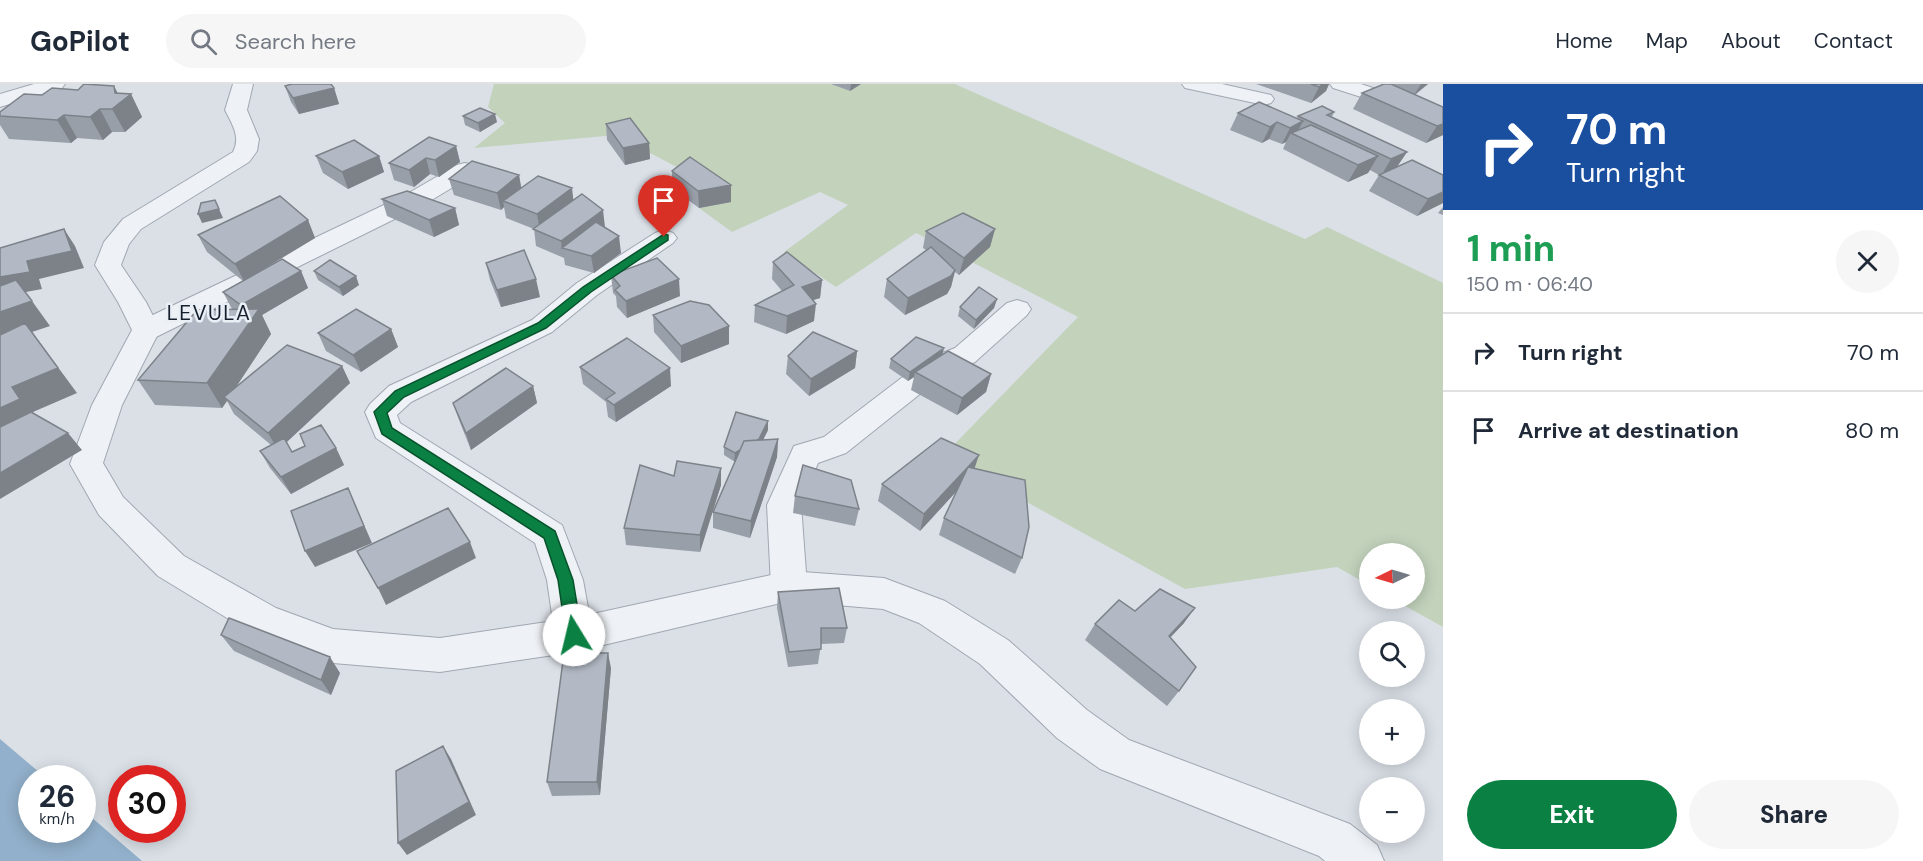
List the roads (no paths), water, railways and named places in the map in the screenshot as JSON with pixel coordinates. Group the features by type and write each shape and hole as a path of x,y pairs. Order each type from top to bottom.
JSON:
{"street":[{"path":"0,101 55,84"},
{"path":"146,330 108,265 117,242 132,224 241,157 248,148 249,137 236,110 243,84"},
{"path":"1192,84 1264,99"},
{"path":"1340,84 1387,99 1443,125"},
{"path":"465,170 416,199 146,330 107,405 86,464 111,506 171,566 263,620 333,646 440,655 574,635 789,586 884,594 932,612 994,652 1072,724 1115,754 1334,840 1361,861"},
{"path":"574,635 565,580 550,535 387,430 381,412 400,394 542,326 587,289 664,237"},
{"path":"789,586 784,505 805,455 835,445 935,367 965,355 1017,309"}],"water":[{"path":"0,739 31,765 18,765 18,843 96,843 96,821 108,832 108,843 121,843 142,861 0,861"}],"district":[{"name":"LEVULA","path":"209,313"}]}
